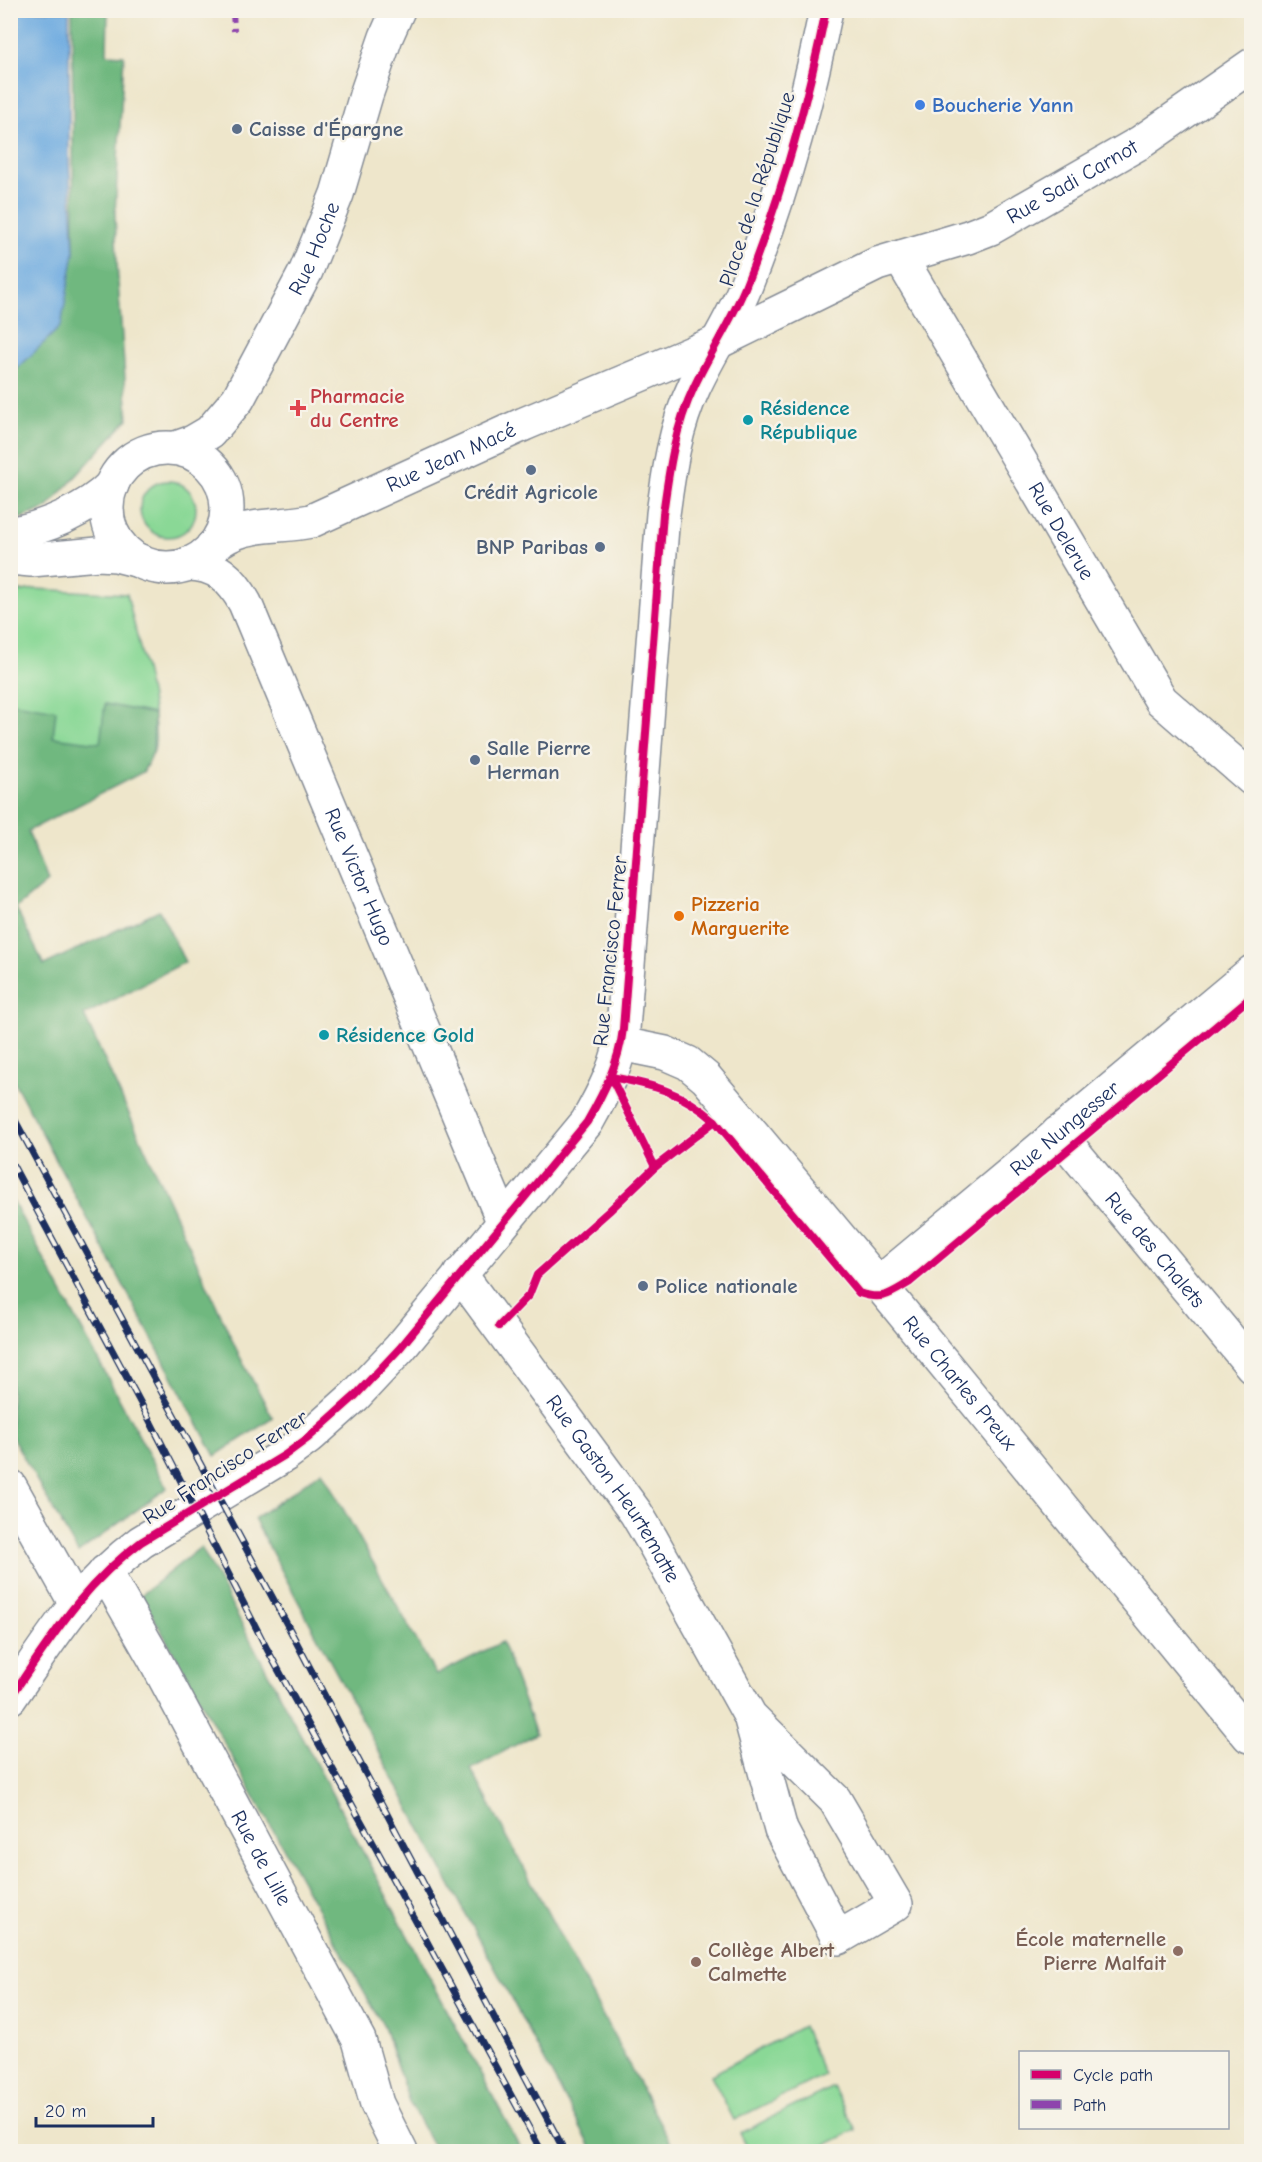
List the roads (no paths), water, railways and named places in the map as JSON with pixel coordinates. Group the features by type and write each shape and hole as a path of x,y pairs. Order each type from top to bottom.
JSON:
{"street":[{"name":"Rue Hoche","path":"176,448 210,432 238,399 306,271 334,203 366,95 398,10"},
{"name":"Place de la République","path":"695,363 718,342 744,290 784,175 805,105 826,10"},
{"name":"Rue Sadi Carnot","path":"889,261 968,237 1022,212 1141,142 1251,65"},
{"path":"718,342 889,261"},
{"name":"Rue Delerue","path":"889,261 1161,700 1251,779"},
{"name":"Rue Jean Macé","path":"200,556 224,536 246,528 283,526 311,521 524,423 695,363"},
{"name":"Rue Francisco Ferrer","path":"10,1698 76,1604 105,1572 141,1542 285,1455 308,1438 355,1396 400,1348 586,1122 607,1085 621,1044 628,980 663,514 679,423 695,363"},
{"path":"10,533 43,525 77,511 104,494 123,468 138,456 156,449 176,448 195,454 211,466 222,482 226,501 226,521 222,531 200,556 159,567 116,555 98,554 31,560 10,558"},
{"path":"112,485 108,514 113,533 124,549 140,561"},
{"name":"Rue Victor Hugo","path":"200,556 207,566 219,571 238,589 245,603 503,1221"},
{"name":"Rue Nungesser","path":"878,1284 1251,972"},
{"name":"Rue Charles Preux","path":"621,1044 666,1053 688,1063 706,1078 1249,1736"},
{"name":"Rue des Chalets","path":"1058,1133 1251,1366"},
{"name":"Rue Gaston Heurtematte","path":"460,1274 636,1514 750,1716 781,1830 838,1938 896,1904 835,1800 750,1716"},
{"path":"10,1486 76,1604"},
{"name":"Rue de Lille","path":"105,1572 153,1656 359,2040 377,2104 402,2151"}],"water":[{"path":"11,10 69,11 69,159 74,253 61,326 11,375"}],"railway":[{"path":"10,1111 290,1630 565,2152"},
{"path":"10,1160 147,1415 267,1649 542,2152"}],"place":[{"name":"Boucherie Yann","path":"920,105"},
{"name":"Caisse d'Épargne","path":"237,129"},
{"name":"Pharmacie du Centre","path":"298,408"},
{"name":"Résidence République","path":"748,420"},
{"name":"Crédit Agricole","path":"531,470"},
{"name":"BNP Paribas","path":"600,547"},
{"name":"Salle Pierre Herman","path":"475,760"},
{"name":"Pizzeria Marguerite","path":"679,916"},
{"name":"Résidence Gold","path":"324,1035"},
{"name":"Police nationale","path":"643,1286"},
{"name":"École maternelle Pierre Malfait","path":"1178,1951"},
{"name":"Collège Albert Calmette","path":"696,1962"}]}
